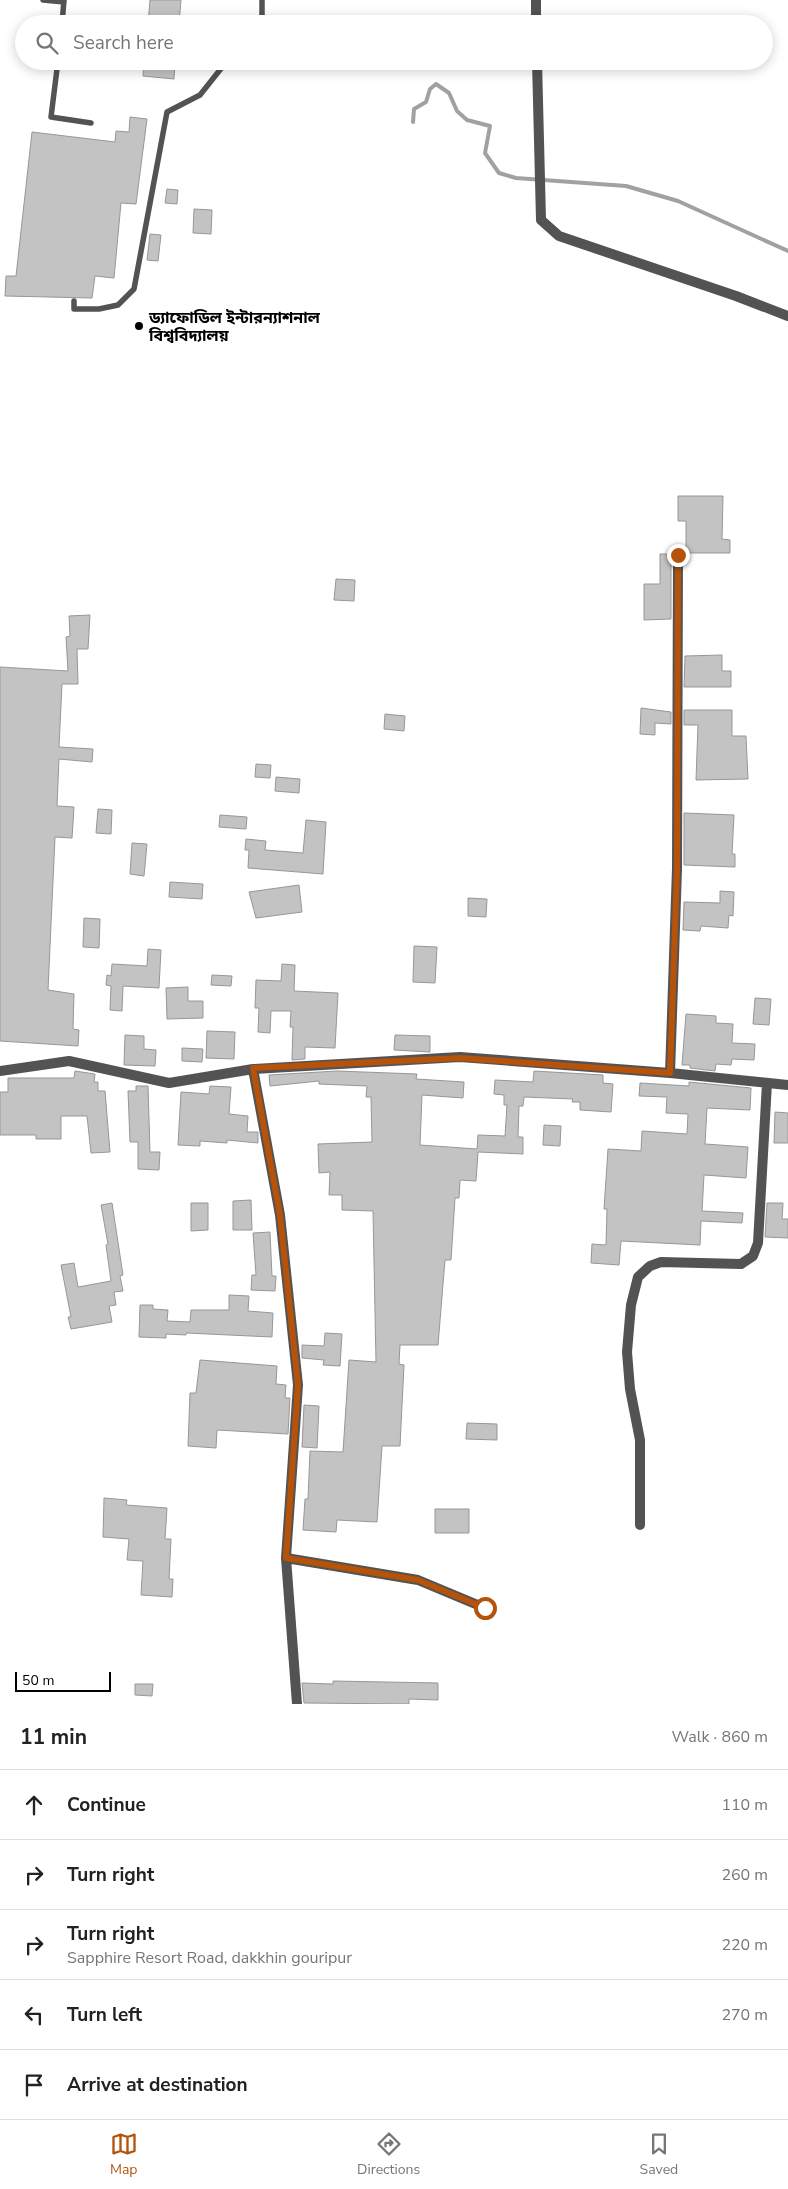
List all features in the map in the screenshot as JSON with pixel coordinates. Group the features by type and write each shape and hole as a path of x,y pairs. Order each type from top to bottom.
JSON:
{"street":[{"path":"536,0 536,15"},
{"path":"537,70 541,220 559,236 736,296 788,316"},
{"path":"670,1073 677,869 678,555"},
{"path":"0,1071 70,1062 169,1083 253,1068 460,1058 670,1073 788,1085"},
{"path":"253,1068 280,1215 298,1385 286,1558 297,1704"},
{"path":"640,1526 640,1440 630,1389 627,1352 631,1305 638,1277 650,1266 661,1262 741,1264 753,1256 758,1243 768,1084"},
{"path":"286,1558 418,1580 485,1608"}],"lane":[{"path":"43,0 64,1 63,15"},
{"path":"262,0 262,15"},
{"path":"57,70 51,117 92,123"},
{"path":"74,301 74,309 118,305 134,288 167,112 200,95 220,70"}],"building":[{"path":"150,0 181,0 180,15 149,15"},
{"path":"143,70 174,70 174,79 143,76"},
{"path":"130,117 147,119 136,204 121,203 114,278 95,276 92,298 5,296 6,276 16,276 32,132 115,142 116,131 129,132"},
{"path":"167,189 178,190 177,204 165,203"},
{"path":"194,209 212,210 211,234 193,233"},
{"path":"150,234 161,235 158,261 147,260"},
{"path":"678,496 723,496 722,539 730,540 730,553 686,553 686,521 678,521"},
{"path":"660,554 671,554 671,619 644,620 644,584 660,584"},
{"path":"336,579 355,580 354,601 334,600"},
{"path":"90,615 88,649 77,649 78,684 62,684 59,747 93,749 92,762 59,759 57,806 74,807 72,838 55,837 48,990 74,994 73,1029 79,1030 78,1046 0,1041 0,667 68,671 66,637 70,636 69,616"},
{"path":"722,655 722,671 731,671 731,687 684,687 685,656"},
{"path":"641,708 671,712 671,724 655,723 655,735 640,734"},
{"path":"684,710 732,710 732,736 746,736 748,779 696,780 698,725 684,725"},
{"path":"385,714 405,716 404,731 384,729"},
{"path":"256,764 271,765 270,778 255,777"},
{"path":"276,777 300,779 299,793 275,791"},
{"path":"98,809 112,810 111,834 96,833"},
{"path":"684,813 734,815 732,854 735,854 735,867 684,865"},
{"path":"220,815 247,817 246,829 219,827"},
{"path":"306,820 326,822 323,874 248,868 249,850 245,850 246,839 266,841 265,850 303,853"},
{"path":"132,843 147,844 144,876 130,874"},
{"path":"170,882 203,884 202,899 169,897"},
{"path":"299,885 302,912 256,918 249,892"},
{"path":"720,891 734,892 733,916 729,915 728,928 701,926 700,931 683,930 684,902 720,903"},
{"path":"468,898 487,899 486,917 468,916"},
{"path":"84,918 100,919 99,948 83,947"},
{"path":"414,946 437,947 435,983 413,982"},
{"path":"148,949 161,950 159,988 123,986 122,1011 110,1010 111,986 106,985 107,975 111,976 112,964 147,966"},
{"path":"282,964 295,965 294,991 338,993 335,1048 305,1047 305,1059 292,1060 293,1027 290,1027 291,1011 271,1011 270,1033 258,1032 259,1008 255,1008 256,980 281,981"},
{"path":"212,975 232,976 231,986 211,985"},
{"path":"188,987 188,1001 203,1001 203,1018 167,1019 166,988"},
{"path":"755,998 771,999 769,1025 753,1024"},
{"path":"686,1014 716,1016 716,1023 733,1024 732,1043 755,1044 754,1060 732,1059 731,1065 716,1064 715,1071 690,1068 690,1065 682,1065"},
{"path":"207,1031 235,1032 234,1059 206,1058"},
{"path":"125,1035 144,1036 144,1049 156,1050 155,1066 124,1065"},
{"path":"395,1035 430,1036 430,1052 394,1050"},
{"path":"182,1048 203,1049 202,1062 182,1061"},
{"path":"75,1071 95,1074 94,1082 98,1082 98,1091 105,1091 110,1152 91,1153 87,1116 61,1116 61,1139 36,1139 36,1135 0,1135 0,1092 8,1092 8,1078 74,1078"},
{"path":"337,1071 417,1074 416,1079 464,1082 463,1098 422,1095 420,1145 477,1149 478,1135 505,1136 507,1105 504,1105 504,1095 494,1094 495,1080 533,1082 534,1071 603,1075 603,1083 613,1084 611,1112 580,1110 580,1102 572,1102 573,1099 524,1097 523,1106 519,1106 518,1137 523,1137 523,1154 478,1152 476,1181 460,1180 459,1198 455,1198 451,1260 445,1260 438,1345 400,1345 399,1364 404,1365 400,1446 382,1446 377,1522 337,1520 336,1532 303,1530 305,1499 308,1499 310,1451 343,1452 349,1360 376,1362 373,1211 342,1210 342,1195 329,1195 330,1172 319,1173 318,1144 372,1142 371,1097 366,1097 367,1086 319,1084 319,1081 270,1086 269,1075"},
{"path":"689,1082 751,1088 750,1110 707,1108 705,1144 748,1147 746,1178 704,1175 702,1211 743,1213 742,1223 701,1221 700,1245 621,1241 619,1265 591,1263 592,1244 606,1245 607,1209 604,1209 608,1149 641,1151 642,1131 687,1134 688,1114 666,1113 667,1097 639,1096 640,1083 689,1086"},
{"path":"136,1086 148,1086 150,1152 160,1152 159,1170 138,1169 138,1142 130,1142 128,1091 136,1091"},
{"path":"210,1086 231,1087 229,1114 248,1116 247,1132 258,1132 258,1143 227,1140 227,1143 200,1141 200,1146 178,1145 181,1092 209,1094"},
{"path":"775,1112 788,1113 788,1143 774,1143"},
{"path":"544,1125 561,1126 560,1146 543,1145"},
{"path":"251,1200 252,1230 233,1230 233,1201"},
{"path":"112,1203 123,1275 120,1276 123,1291 114,1292 116,1305 109,1306 112,1322 71,1329 68,1317 71,1317 61,1265 74,1263 78,1287 111,1281 106,1245 108,1244 101,1205"},
{"path":"191,1203 208,1203 208,1230 191,1231"},
{"path":"767,1203 783,1203 782,1219 788,1219 788,1238 765,1237"},
{"path":"270,1232 272,1276 276,1276 275,1291 251,1290 252,1275 256,1275 253,1233"},
{"path":"229,1295 249,1296 248,1311 273,1313 272,1337 186,1333 186,1335 166,1334 166,1338 139,1337 140,1305 153,1305 153,1309 168,1310 167,1321 190,1322 191,1310 229,1310"},
{"path":"325,1333 342,1334 340,1366 323,1365 324,1360 302,1358 302,1345 324,1346"},
{"path":"200,1360 277,1366 276,1384 286,1385 285,1398 290,1398 288,1434 217,1430 216,1448 188,1446 190,1393 196,1393"},
{"path":"304,1405 319,1406 317,1448 302,1447"},
{"path":"467,1423 497,1424 497,1440 466,1439"},
{"path":"104,1498 127,1500 126,1505 167,1508 165,1539 171,1539 169,1579 173,1579 172,1597 141,1595 143,1561 127,1560 129,1539 103,1537"},
{"path":"435,1509 469,1509 469,1533 435,1533"},
{"path":"333,1681 438,1683 438,1700 409,1699 409,1704 304,1703 302,1683 333,1684"},
{"path":"135,1684 153,1684 152,1696 135,1695"}],"waterway":[{"path":"413,122 414,109 426,102 430,89 436,84 449,93 457,111 467,120 490,126 485,153 499,173 516,178 626,186 678,201 788,251"}],"place":[{"name":"ড্যাফোডিল ইন্টারন্যাশনাল বিশ্ববিদ্যালয়","path":"139,326"}],"route":[{"path":"485,1608 418,1580 286,1558 298,1385 280,1215 253,1068 296,1068 460,1058 670,1073 677,869 678,555"}]}
